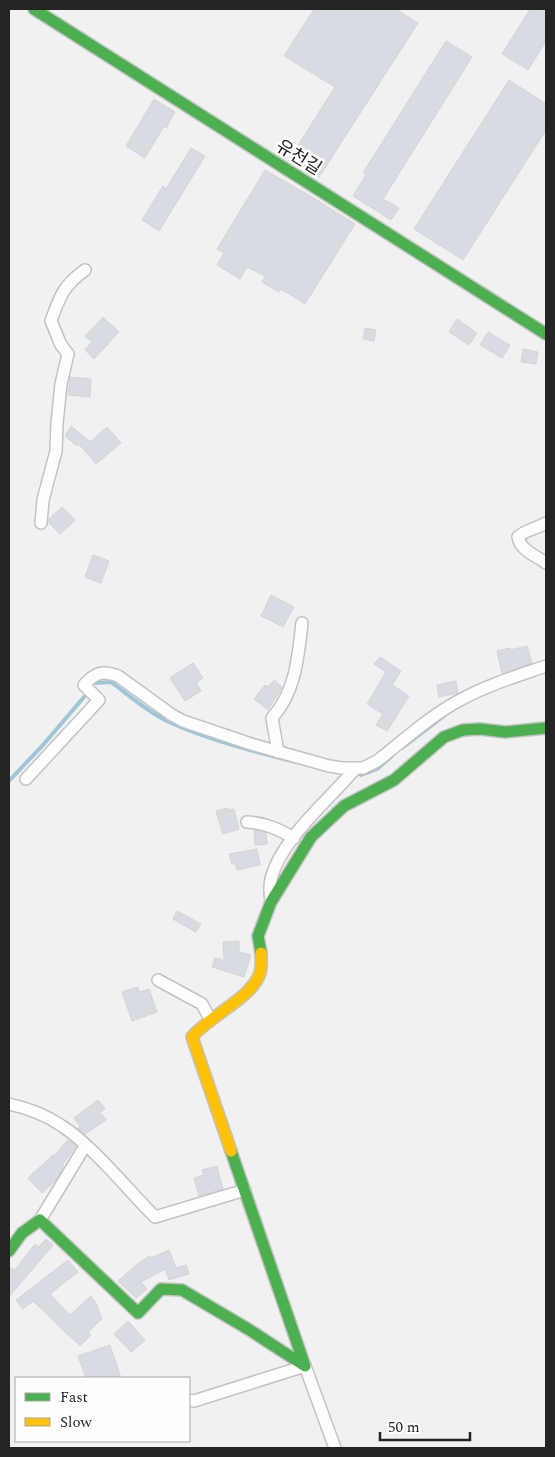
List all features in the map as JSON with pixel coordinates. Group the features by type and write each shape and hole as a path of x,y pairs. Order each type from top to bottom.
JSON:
{"street":[{"name":"유천길","path":"34,9 546,334"},
{"path":"41,523 43,500 56,452 61,384 68,354 61,345 51,321 59,297 69,282 85,270"},
{"path":"546,523 537,529 521,533 518,537 528,553 546,563"},
{"path":"278,752 272,718 283,706 294,676 302,623"},
{"path":"26,779 99,700 84,685 92,676 100,673 110,673 118,676 162,710 183,721 278,752 329,766 355,769 368,766 377,761 447,707 461,699 484,688 546,666"},
{"path":"335,1448 192,1037 200,1026 227,1008 250,989 260,973 261,956 258,936 271,902 300,851 344,806 394,780 444,737 463,730 480,729 504,732 546,728"},
{"path":"271,902 269,890 271,878 281,854 355,769"},
{"path":"247,822 257,822 274,827 294,838"},
{"path":"158,980 202,1004 210,1019"},
{"path":"9,1104 22,1107 63,1126 86,1146 155,1217 245,1190"},
{"path":"9,1252 14,1240 24,1230 40,1220 86,1146"},
{"path":"40,1220 138,1313 161,1290 182,1290 248,1329 305,1366"},
{"path":"190,1400 194,1401 305,1366"}],"building":[{"path":"314,9 396,9 418,23 319,177 290,158 335,87 284,56"},
{"path":"530,9 546,9 546,41 528,70 502,54"},
{"path":"446,41 472,57 383,199 399,208 391,220 353,196 366,175 363,173"},
{"path":"509,80 546,104 546,130 463,260 414,229"},
{"path":"154,99 175,112 166,128 164,126 145,158 126,146"},
{"path":"191,148 205,156 159,231 142,220 163,186 166,189"},
{"path":"265,170 355,224 305,304 281,289 279,292 262,282 265,276 247,267 240,279 217,265 224,253 217,249"},
{"path":"103,317 119,332 94,359 85,350 92,342 85,336"},
{"path":"457,319 477,333 469,345 449,332"},
{"path":"365,328 376,330 374,341 363,339"},
{"path":"488,332 510,345 502,358 480,345"},
{"path":"523,349 538,352 536,364 521,362"},
{"path":"70,377 91,379 90,397 68,395"},
{"path":"71,426 90,442 107,427 121,443 96,464 79,444 77,446 65,436"},
{"path":"62,507 75,520 60,534 49,523 49,519"},
{"path":"93,555 109,561 101,583 85,577"},
{"path":"271,595 294,607 283,627 261,616"},
{"path":"527,646 532,663 502,673 497,651"},
{"path":"380,657 401,671 392,685 409,696 387,731 376,725 383,714 367,704 386,672 374,664"},
{"path":"193,663 203,678 196,683 201,691 185,701 170,678"},
{"path":"274,680 282,687 268,710 254,699 265,685 268,687"},
{"path":"456,681 458,693 439,697 437,685"},
{"path":"228,808 229,810 234,809 239,829 223,834 216,811"},
{"path":"254,830 266,833 267,844 255,845"},
{"path":"257,849 260,865 237,870 235,864 232,864 229,854"},
{"path":"177,911 201,924 196,932 173,919"},
{"path":"239,941 239,952 251,955 244,977 212,967 215,958 224,960 223,942"},
{"path":"138,987 139,992 149,989 157,1012 132,1021 122,992"},
{"path":"98,1100 105,1109 100,1112 106,1120 85,1134 78,1128 80,1126 74,1118"},
{"path":"68,1140 76,1146 62,1165 64,1166 55,1181 42,1193 28,1178 54,1156"},
{"path":"217,1166 223,1189 199,1196 194,1178 204,1175 202,1170"},
{"path":"46,1239 53,1245 9,1297 9,1267 15,1270 35,1244 39,1247"},
{"path":"169,1250 176,1268 186,1265 189,1274 169,1280 165,1269 141,1282 147,1289 136,1298 118,1281 141,1261"},
{"path":"68,1260 78,1272 50,1294 70,1315 91,1296 102,1319 88,1332 91,1335 80,1346 33,1301 23,1309 16,1300"},
{"path":"128,1321 145,1340 131,1352 114,1334"},
{"path":"110,1345 121,1377 86,1377 78,1356"}],"waterway":[{"path":"95,683 111,682 155,714 171,723 201,735 296,762"},
{"path":"9,781 84,697"},
{"path":"402,748 444,716"},
{"path":"361,775 377,769 392,756"}],"traffic: fast":[{"path":"34,9 546,334"},
{"path":"261,953 258,936 271,902 311,837 344,806 394,780 444,737 463,730 480,729 505,732 546,728"},
{"path":"9,1251 22,1233 40,1220 138,1313 161,1289 182,1290 248,1329 305,1366 231,1151"}],"traffic: slow":[{"path":"231,1151 192,1037 199,1029 248,991 261,971 261,953"}]}
